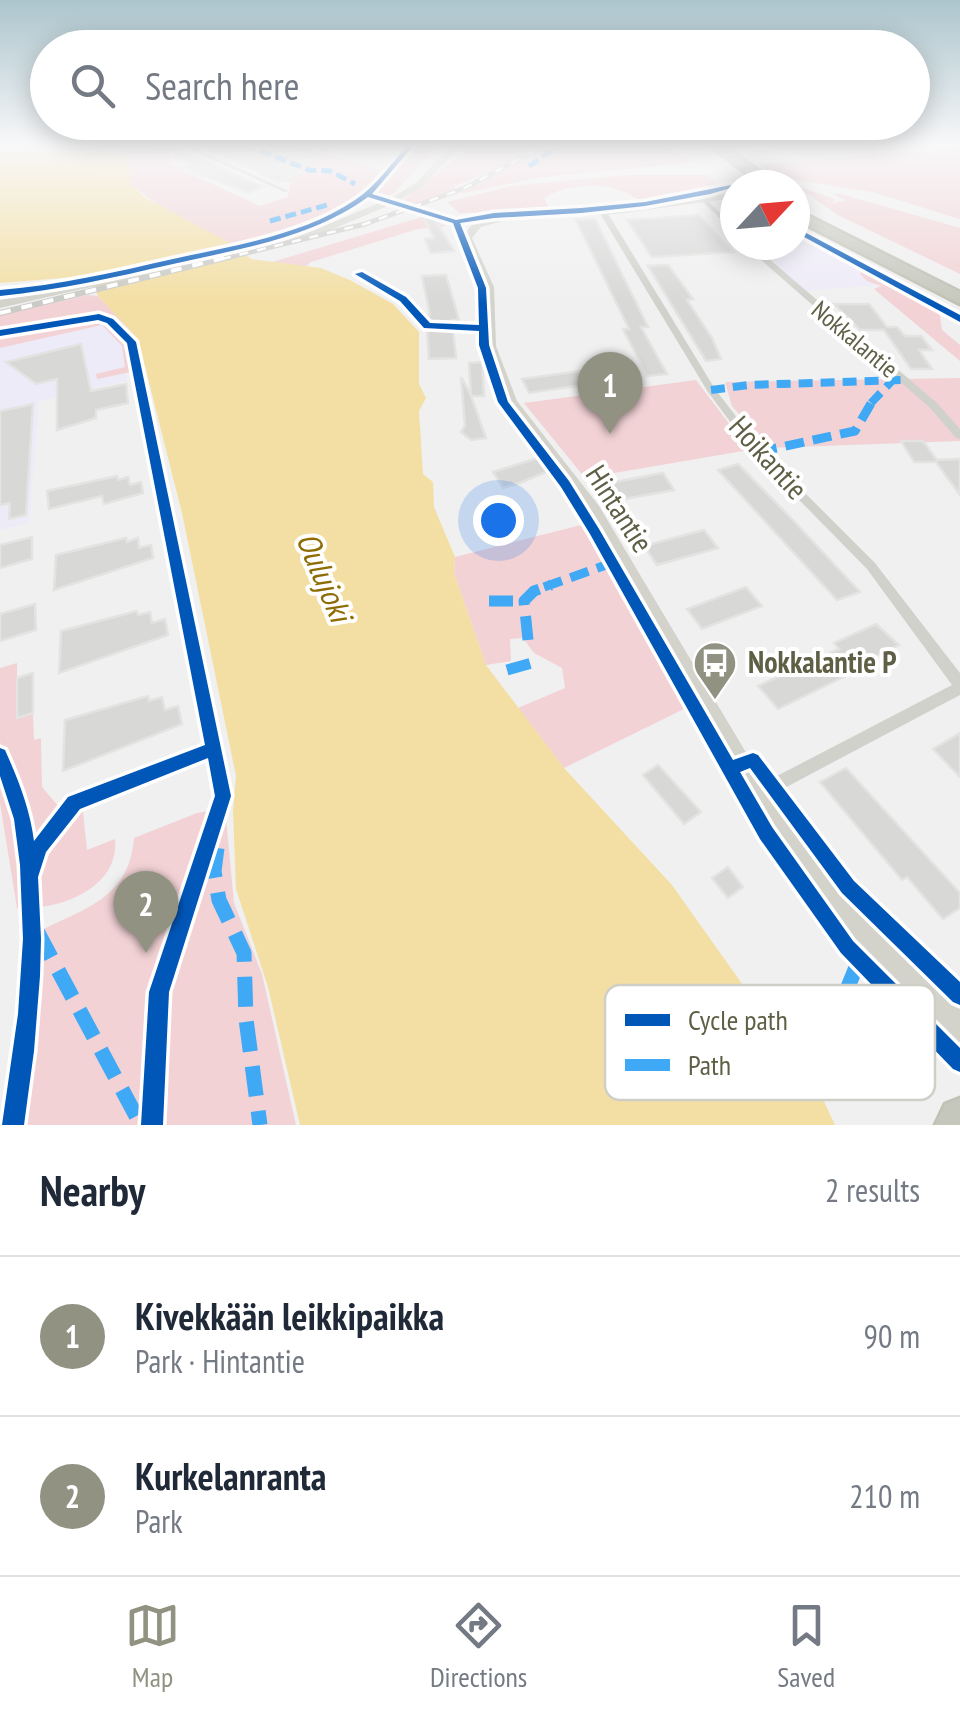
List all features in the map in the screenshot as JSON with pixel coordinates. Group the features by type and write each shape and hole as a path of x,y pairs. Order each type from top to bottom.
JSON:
{"highway":[{"path":"810,210 960,285"},
{"path":"810,222 960,299"}],"street":[{"path":"0,304 317,232 398,198"},
{"name":"Hintantie","path":"720,198 603,212 498,218 477,226 468,234 468,244 488,287 494,361 510,402 594,510 758,794 840,907 917,985"},
{"path":"704,200 720,217"},
{"name":"Hoikantie","path":"603,212 711,390 746,437 871,566 960,686"},
{"name":"Nokkalantie","path":"765,260 934,406 960,436"},
{"path":"758,794 960,686"},
{"name":"Hintantie","path":"935,1003 960,1028"}],"shaded area":[{"path":"148,198 242,198 260,206 286,198 358,198 344,208 236,246"},
{"path":"407,198 434,198 413,205 401,202"},
{"path":"465,198 545,198 551,211 459,213 447,202"},
{"path":"634,198 671,198 642,203"},
{"path":"813,198 835,199 832,203 846,200 841,198 853,198 960,228 960,274 836,214"},
{"path":"890,198 960,198 960,219"},
{"path":"425,216 446,226 418,229 311,262 304,268 269,263"},
{"path":"810,240 892,284 806,291 772,260 810,260"},
{"path":"863,271 939,310 942,330 960,345 960,361 874,289 881,286 867,281 860,274"},
{"path":"98,296 138,339 99,315 0,332 0,315"},
{"path":"80,319 113,326 123,341 131,372 97,379 96,374 125,367 122,346 102,325 0,348 0,335"},
{"path":"102,325 122,346 127,381 39,401 29,523 0,530 0,348"},
{"path":"960,378 960,441 768,448 732,406 725,382"},
{"path":"696,380 749,450 585,478 524,403"},
{"path":"585,524 686,708 564,768 518,708 565,688 562,668 534,653 523,638 510,639 511,661 486,665 454,573 455,557"},
{"path":"17,663 17,718 33,713 34,740 41,738 42,787 59,807 58,816 43,837 31,832 0,742 0,668"},
{"path":"0,771 22,845 27,914 17,908 0,803"},
{"path":"82,803 87,850 115,839 110,866 82,894 41,907 37,878 44,849 60,824"},
{"path":"225,808 234,903 262,974 296,1125 20,1125 32,1048 40,931 103,898 124,874 134,838 197,813"}],"water":[{"name":"Oulujoki","path":"0,198 145,198 236,246 251,259 321,268 393,304 419,332 419,384 426,398 419,411 423,474 433,482 434,507 455,557 454,573 486,665 564,768 672,885 743,985 605,985 605,1100 823,1100 835,1125 300,1125 268,987 236,889 236,776 182,513 138,339 98,296 88,276 0,283"}],"building":[{"path":"432,214 454,251 431,253 425,239 434,238 424,218"},
{"path":"699,215 720,238 720,253 652,257 627,220"},
{"path":"595,219 648,327 641,327 667,374 647,376 623,329 629,329 576,220"},
{"path":"668,265 693,299 687,300 721,359 706,361 648,266"},
{"path":"446,275 459,320 452,320 456,358 429,359 426,316 430,315 422,276"},
{"path":"834,304 869,304 887,327 897,327 905,336 921,336 932,350 919,350 932,369 911,369 884,330 860,330"},
{"path":"81,344 91,391 126,384 128,403 96,410 96,418 57,430 57,379 36,384 6,362"},
{"path":"482,362 484,396 471,396 486,438 471,440 461,432 465,426 461,377 471,395 469,363"},
{"path":"595,369 603,382 529,393 522,379"},
{"path":"33,404 26,515 9,519 10,503 0,505 0,411"},
{"path":"901,441 923,441 937,460 960,459 960,495 936,462 914,462"},
{"path":"538,458 549,471 517,484 503,488 493,472"},
{"path":"738,464 860,592 837,600 718,470"},
{"path":"663,473 674,490 613,501 604,484"},
{"path":"117,476 118,480 128,477 130,485 141,482 143,493 104,504 102,496 49,509 47,491"},
{"path":"704,530 718,548 657,565 644,546"},
{"path":"32,537 32,559 0,568 0,545"},
{"path":"126,538 127,542 138,538 139,548 151,545 153,558 54,590 56,555"},
{"path":"746,587 762,606 702,629 687,609"},
{"path":"35,604 36,630 0,641 0,614"},
{"path":"137,611 138,615 150,612 152,623 165,619 168,635 59,673 61,631"},
{"path":"876,624 899,645 858,665 862,668 778,709 758,686 839,649 834,643"},
{"path":"33,673 33,713 17,718 17,678"},
{"path":"148,696 149,701 162,697 165,710 178,706 182,724 63,771 65,720"},
{"path":"960,733 960,777 933,749"},
{"path":"658,765 701,812 684,824 643,775"},
{"path":"846,768 960,893 960,908 943,919 907,877 902,880 820,782"},
{"path":"728,867 743,887 728,898 712,878"}],"railway":[{"path":"222,259 365,224 439,198"},
{"path":"0,313 232,256"}],"marked path":[{"path":"270,221 327,205"},
{"path":"758,452 855,431 877,393 893,380"},
{"path":"711,390 749,385 903,380"},
{"path":"528,640 524,601 534,591 612,563"},
{"path":"489,601 524,601"},
{"path":"507,670 532,663"},
{"path":"217,848 214,871 219,900 244,953 246,1019 260,1125"},
{"path":"37,931 141,1125"},
{"path":"848,985 859,960"}],"cycle path":[{"path":"0,293 110,276 240,247 305,227 362,198"},
{"path":"377,198 456,222 482,288 484,345 503,402 565,484 595,532 766,833 847,947 884,985"},
{"path":"456,222 685,198"},
{"path":"810,237 960,319"},
{"path":"359,274 403,299 427,326 483,328"},
{"path":"0,333 99,317 110,321 131,342 223,796 159,992 152,1125"},
{"path":"32,871 39,848 74,803 213,749"},
{"path":"0,755 22,819 31,902 28,1014 13,1125"},
{"path":"729,769 753,760 848,887 960,995"},
{"path":"935,1037 960,1062"}],"place":[{"name":"Kivekkään leikkipaikka","path":"610,434"},
{"name":"Nokkalantie P","path":"715,701"},
{"name":"Kurkelanranta","path":"146,953"}]}
